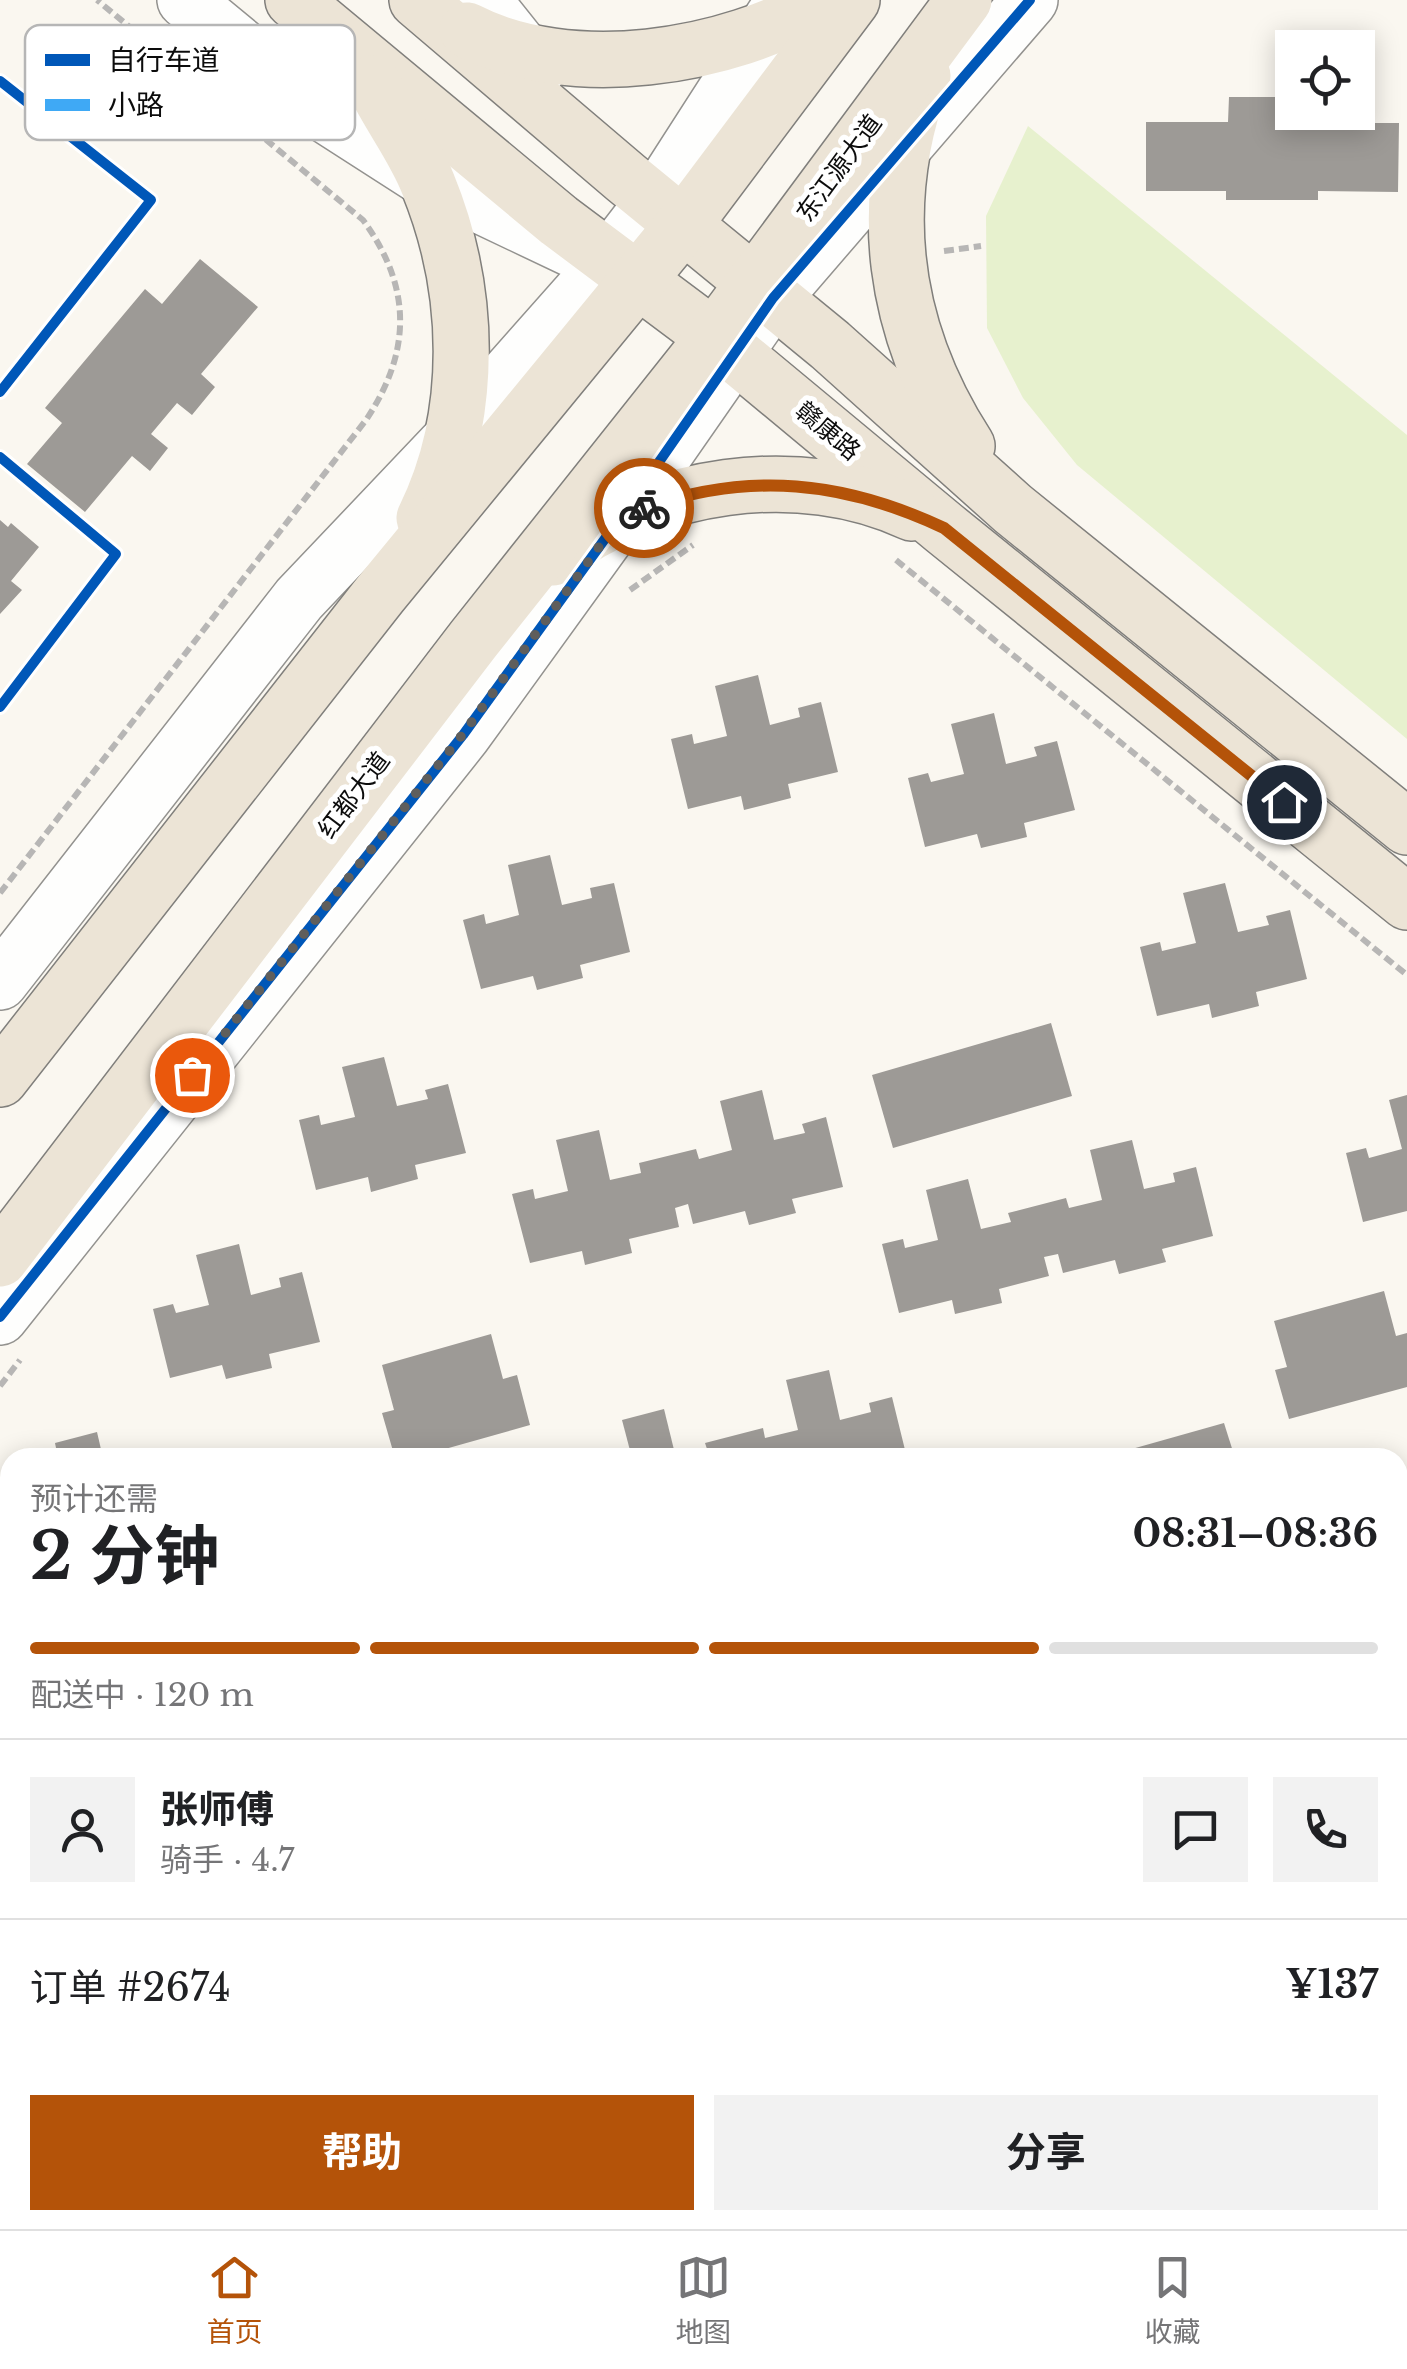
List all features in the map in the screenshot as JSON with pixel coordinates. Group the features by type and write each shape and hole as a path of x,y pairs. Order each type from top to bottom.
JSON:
{"main road":[{"path":"276,0 314,25"},
{"name":"赣康路","path":"294,0 324,25"},
{"path":"417,0 492,43 580,58 624,59 718,44 776,14 824,0"},
{"path":"417,0 830,345 1013,509 1407,826"},
{"path":"666,207 852,0"},
{"path":"956,10 922,77 902,146 896,248 912,336 928,377 947,416 1013,509"},
{"name":"东江源大道","path":"724,345 956,10"},
{"name":"赣康路","path":"355,51 559,221 724,345 1407,902"},
{"path":"355,52 427,180 445,229 456,275 461,322 461,370 451,438 428,510 380,594"},
{"path":"0,1079 380,594 618,268"},
{"name":"红都大道","path":"0,1259 474,638 724,345"},
{"path":"474,638 501,604 568,546 620,518 689,494 732,486 820,487 904,509 944,528"}],"street":[{"path":"185,0 215,25"},
{"path":"483,0 520,50 666,207"},
{"path":"764,290 902,146 1030,0"},
{"path":"0,982 299,599 618,268 666,207 776,14"},
{"path":"355,134 427,180 618,268"},
{"path":"16,1331 620,518 724,345"}],"path":[{"path":"96,0 126,25"},
{"path":"0,893 366,420 394,370 401,314 390,264 363,220 266,140"},
{"path":"620,597 707,535"},
{"path":"890,554 1407,976"},
{"path":"0,1386 16,1331"}],"green space":[{"path":"1028,126 1407,435 1407,739 1077,465 1023,398 987,328 986,216"}],"building":[{"path":"1229,97 1275,97 1275,130 1375,130 1375,123 1399,123 1398,192 1318,191 1318,200 1226,200 1226,191 1146,191 1146,122 1228,122"},
{"path":"200,259 258,307 201,374 215,387 192,415 177,403 151,434 168,448 150,471 132,456 85,512 27,464 62,423 45,408 145,289 162,304"},
{"path":"0,520 8,527 11,523 39,547 11,581 22,590 0,614"},
{"path":"758,675 770,725 800,717 798,708 821,702 838,772 788,784 791,798 744,810 741,796 688,809 671,739 692,734 694,744 727,736 715,686"},
{"path":"994,713 1006,764 1037,756 1034,747 1057,741 1075,810 1024,823 1027,837 981,848 977,834 925,847 908,778 928,773 931,782 964,774 951,724"},
{"path":"550,855 562,905 592,898 590,888 614,883 630,952 580,965 583,978 537,990 533,976 481,989 463,920 484,914 486,924 519,915 508,865"},
{"path":"1225,883 1238,932 1269,925 1266,916 1290,910 1307,979 1256,992 1259,1006 1212,1018 1209,1004 1157,1016 1140,947 1160,942 1162,951 1196,943 1183,893"},
{"path":"1051,1023 1072,1096 893,1148 872,1075"},
{"path":"384,1057 397,1106 428,1099 425,1090 448,1084 466,1153 415,1165 418,1179 371,1192 368,1177 316,1190 299,1120 319,1115 321,1125 355,1117 342,1067"},
{"path":"762,1090 774,1140 805,1133 802,1124 826,1117 843,1187 792,1199 796,1213 749,1225 745,1211 693,1224 688,1204 675,1208 679,1227 629,1239 632,1253 585,1265 582,1251 530,1263 512,1194 533,1189 535,1199 568,1191 556,1140 599,1130 610,1180 641,1173 639,1163 696,1149 699,1159 732,1150 720,1101"},
{"path":"1407,1095 1407,1211 1363,1222 1346,1153 1366,1148 1369,1158 1402,1149 1389,1100"},
{"path":"1132,1140 1144,1189 1175,1182 1173,1173 1196,1167 1213,1236 1162,1249 1166,1262 1119,1274 1115,1260 1063,1273 1058,1254 1044,1257 1049,1276 999,1289 1002,1303 955,1314 952,1300 899,1313 882,1244 903,1239 905,1248 938,1240 926,1190 968,1179 981,1229 1011,1222 1008,1213 1066,1198 1069,1208 1102,1200 1090,1150"},
{"path":"239,1244 251,1295 281,1287 279,1278 302,1272 320,1342 269,1354 272,1368 226,1379 222,1365 170,1378 153,1309 173,1304 176,1313 209,1305 196,1255"},
{"path":"1384,1291 1396,1336 1407,1333 1407,1387 1289,1419 1275,1370 1287,1367 1274,1321"},
{"path":"491,1334 503,1379 517,1375 530,1425 448,1448 392,1448 382,1413 394,1410 382,1365"},
{"path":"829,1370 840,1420 871,1412 869,1403 892,1397 905,1448 707,1448 705,1443 763,1428 765,1438 798,1430 786,1380"},
{"path":"664,1409 674,1448 629,1448 622,1420"},
{"path":"1224,1423 1232,1448 1135,1448"},
{"path":"97,1432 101,1448 56,1448 55,1443"}],"cycle path":[{"path":"0,1317 463,735 773,298 1030,0"},
{"path":"0,81 25,101"},
{"path":"0,392 151,200 75,140"},
{"path":"0,457 116,554 0,707"}],"way so far":[{"path":"192,1075 463,734 620,518 644,508"}],"route":[{"path":"644,508 732,486 776,485 820,487 904,509 944,528 1284,802"}]}
